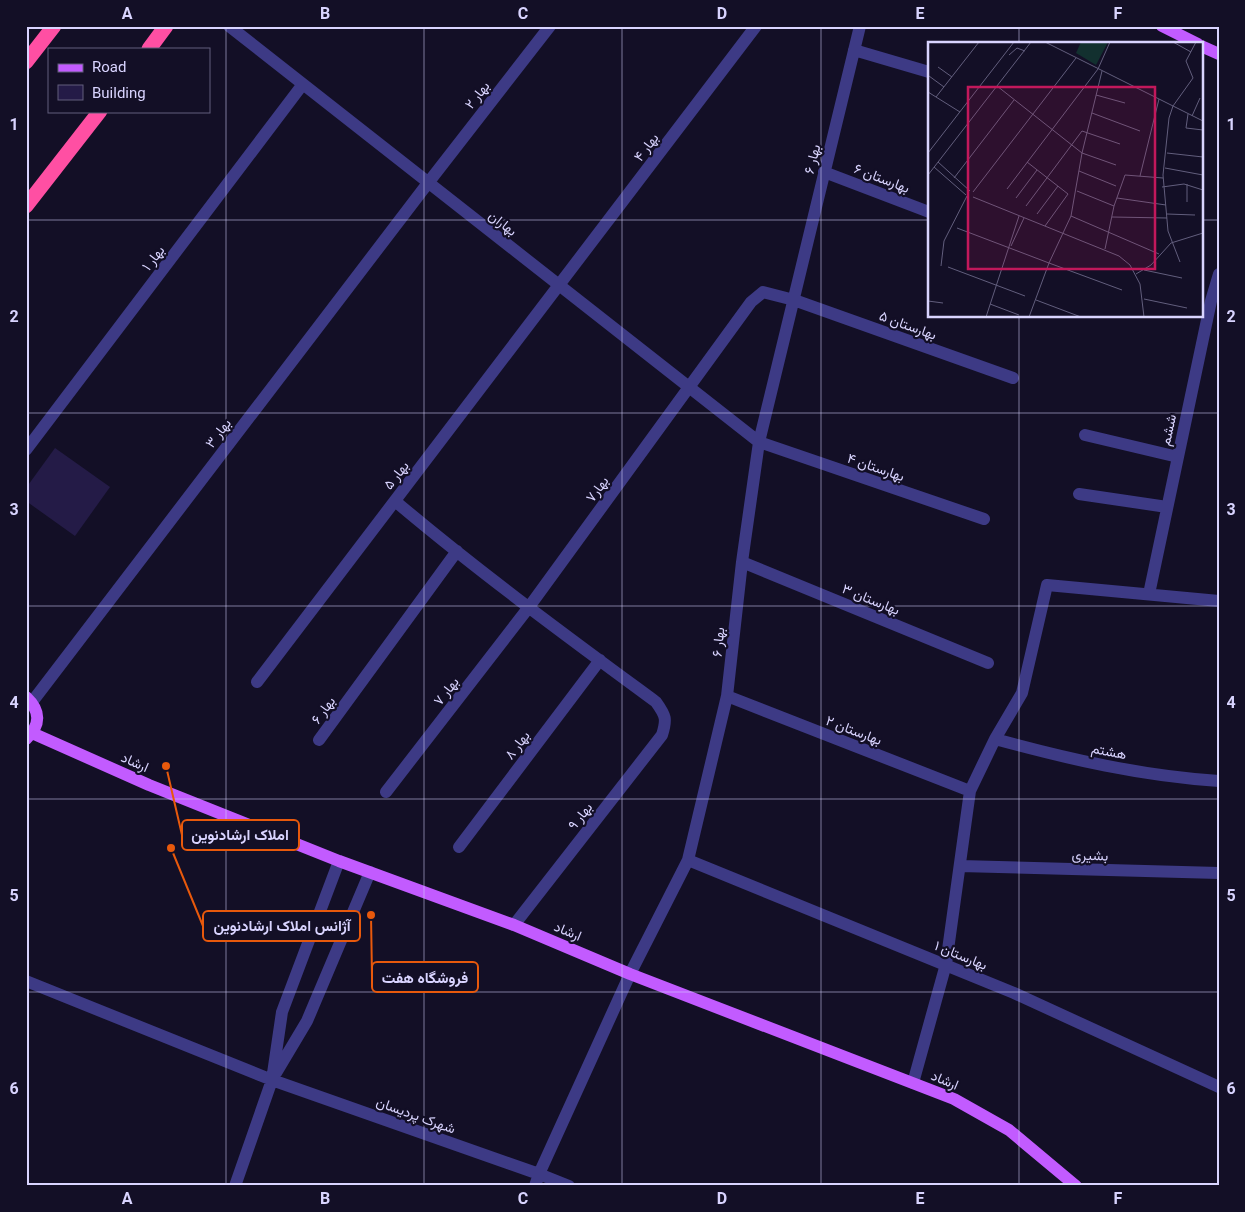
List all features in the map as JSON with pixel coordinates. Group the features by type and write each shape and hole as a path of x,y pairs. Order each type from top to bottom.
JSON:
{"highway":[{"path":"26,62 54,26"},
{"path":"150,48 166,26"},
{"path":"26,206 99,112"}],"main road":[{"path":"1162,26 1194,42"},
{"path":"1202,46 1219,54"},
{"path":"29,699 36,710 37,718 36,726 29,736"},
{"name":"ارشاد","path":"29,736 339,860 514,924 630,974 954,1099 1009,1130 1076,1186"}],"street":[{"name":"بهاران","path":"229,26 759,442"},
{"name":"بهار ۲","path":"428,183 550,26"},
{"name":"بهار ۴","path":"559,285 756,26"},
{"name":"بهار ۶","path":"537,1180 630,974 688,860 727,696 742,562 759,442 860,26"},
{"path":"854,50 928,72"},
{"name":"بهار ۱","path":"26,450 303,84"},
{"name":"بهارستان ۶","path":"824,172 928,212"},
{"name":"بهار ۳","path":"29,699 428,183"},
{"name":"ششم","path":"1149,594 1211,301 1219,274"},
{"name":"بهار ۵","path":"256,682 559,285"},
{"path":"689,388 751,302 763,292 794,300"},
{"name":"بهارستان ۵","path":"794,300 1013,378"},
{"name":"بهار۷","path":"529,607 689,388"},
{"path":"1085,435 1178,457"},
{"name":"بهارستان ۴","path":"759,442 984,519"},
{"path":"1079,494 1167,507"},
{"path":"395,501 426,528 600,660"},
{"name":"بهار ۶","path":"319,740 457,551"},
{"name":"بهارستان ۳","path":"742,562 988,663"},
{"path":"913,1083 946,964 970,791 995,739 1022,693 1047,585 1219,601"},
{"name":"بهار ۷","path":"386,792 529,607"},
{"name":"بهار ۹","path":"514,924 662,735 665,724 664,714 656,702 600,660"},
{"name":"بهار ۸","path":"459,847 600,660"},
{"name":"بهارستان ۲","path":"727,696 970,791"},
{"name":"هشتم","path":"995,739 1062,757 1112,767 1190,779 1219,781"},
{"path":"235,1186 272,1080 282,1012 339,860"},
{"name":"بهارستان ۱","path":"688,860 1014,993 1219,1087"},
{"name":"بشیری","path":"960,866 1219,873"},
{"path":"272,1080 307,1021 370,872"},
{"name":"شهرک پردیسان","path":"26,981 272,1080 537,1180 569,1186"}],"building":[{"path":"55,448 110,487 75,536 26,501 26,488"}],"place":[{"name":"املاک ارشادنوین","path":"166,766"},
{"name":"آژانس املاک ارشادنوین","path":"171,848"},
{"name":"فروشگاه هفت","path":"371,915"}]}
